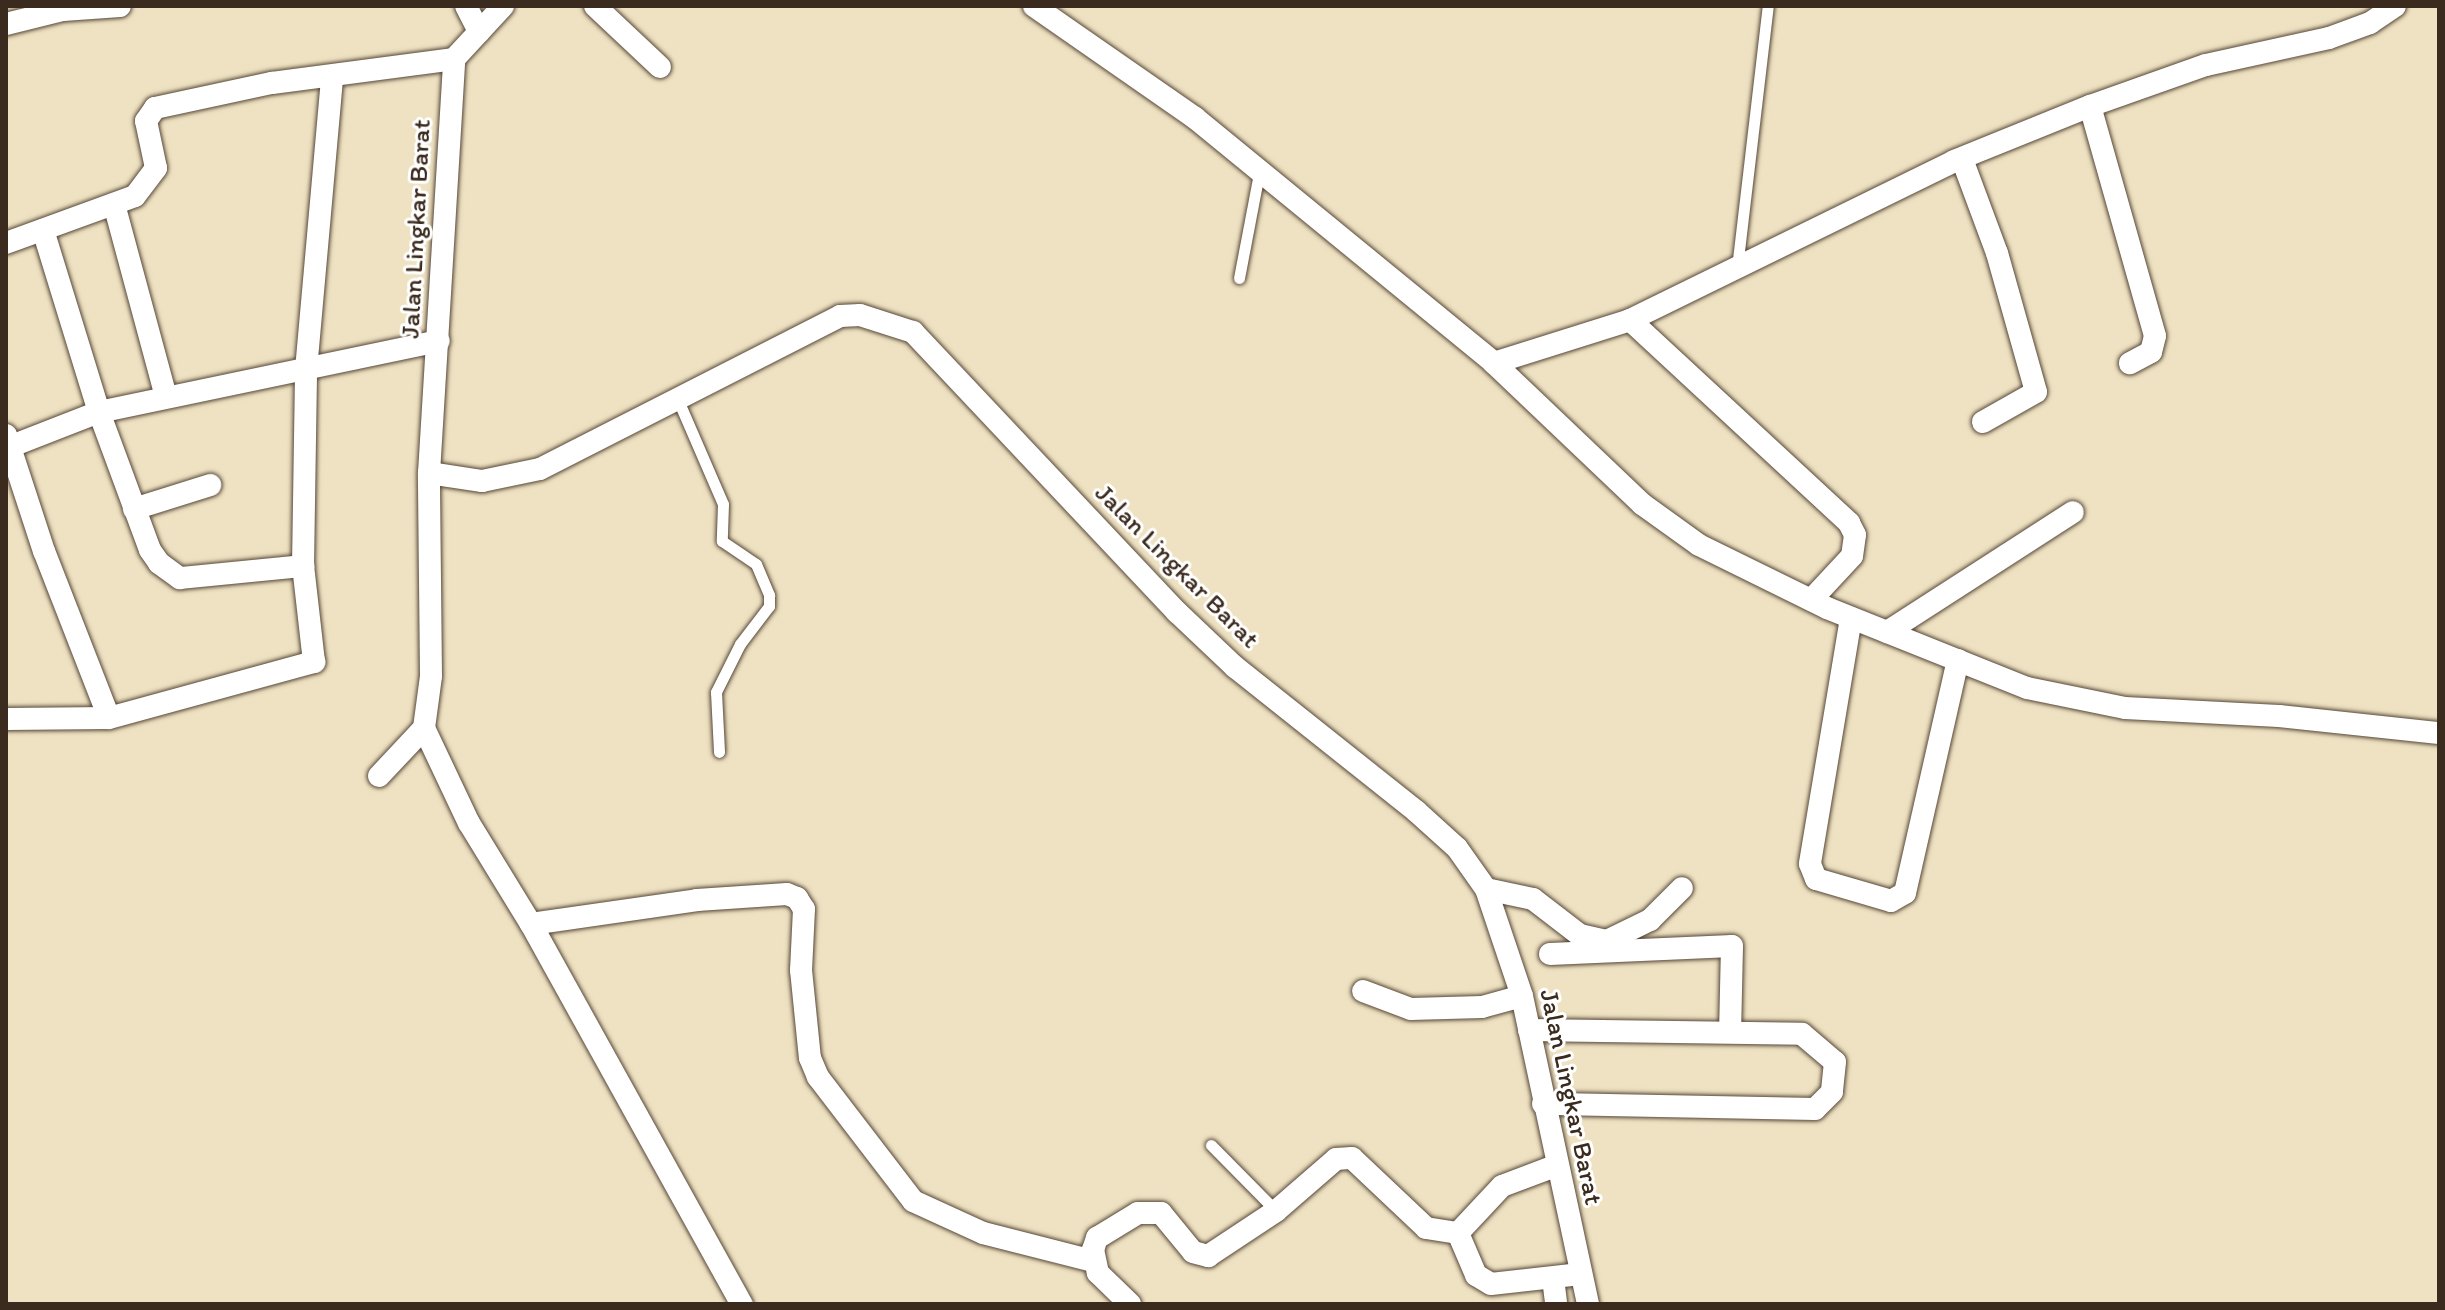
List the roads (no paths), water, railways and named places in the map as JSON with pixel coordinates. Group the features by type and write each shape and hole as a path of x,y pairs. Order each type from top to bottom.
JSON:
{"street":[{"path":"6,24 63,8 120,6"},
{"path":"466,6 479,32"},
{"path":"6,243 135,196 156,168 146,121 155,108 332,76 454,59 503,6"},
{"path":"595,6 660,67"},
{"path":"1034,6 1195,118 1494,363 1642,504 1699,545 1851,618 2027,688 2085,702 2439,733"},
{"path":"1494,363 1630,320 1962,159 2090,106 2206,65 2329,38 2370,23 2395,6"},
{"name":"Jalan Lingkar Barat","path":"424,728 431,676 429,473 454,59"},
{"path":"6,719 109,718 314,662 303,566 306,370 332,76"},
{"path":"2090,106 2155,336 2151,352 2130,363"},
{"path":"1962,159 1997,253 2036,392 1983,422"},
{"path":"114,204 166,397"},
{"path":"43,230 99,412 150,550 180,578 303,566"},
{"name":"Jalan Lingkar Barat","path":"429,473 482,481 540,469 840,316 860,315 913,332 1177,612 1235,667 1416,811 1457,848 1486,889 1522,996 1555,1166 1588,1304"},
{"path":"1630,320 1849,523 1855,535 1852,556 1811,600"},
{"path":"109,718 8,441 99,412 439,341"},
{"path":"134,509 210,485"},
{"path":"1887,632 2073,512"},
{"path":"1851,618 1810,864 1816,879 1891,901 1905,893 1958,660"},
{"path":"379,776 424,728 469,823 531,924 742,1304"},
{"path":"1486,889 1533,899 1580,935 1598,941 1620,937 1650,920 1682,888"},
{"path":"531,924 697,900 787,894 797,898 804,909 801,970 810,1058 818,1077 913,1201 983,1233 1093,1261"},
{"path":"1515,972 1580,935"},
{"path":"1550,954 1732,946 1730,1032"},
{"path":"1363,991 1411,1009 1482,1007 1522,996"},
{"path":"1529,1030 1802,1034 1835,1062 1832,1092 1815,1109 1543,1104"},
{"path":"1130,1304 1098,1273 1093,1261 1097,1238 1138,1213 1161,1213 1200,1256 1216,1252 1276,1211 1336,1159 1352,1158 1426,1228 1458,1233"},
{"path":"1458,1233 1502,1186 1555,1166"},
{"path":"1458,1233 1476,1275 1491,1284 1580,1274"},
{"path":"1553,1278 1556,1304"}],"lane":[{"path":"1737,268 1768,6"},
{"path":"1239,278 1259,173"},
{"path":"678,400 723,504 722,541 756,564 769,595 769,606 740,644 716,692 719,752"},
{"path":"1211,1145 1276,1211"}]}
